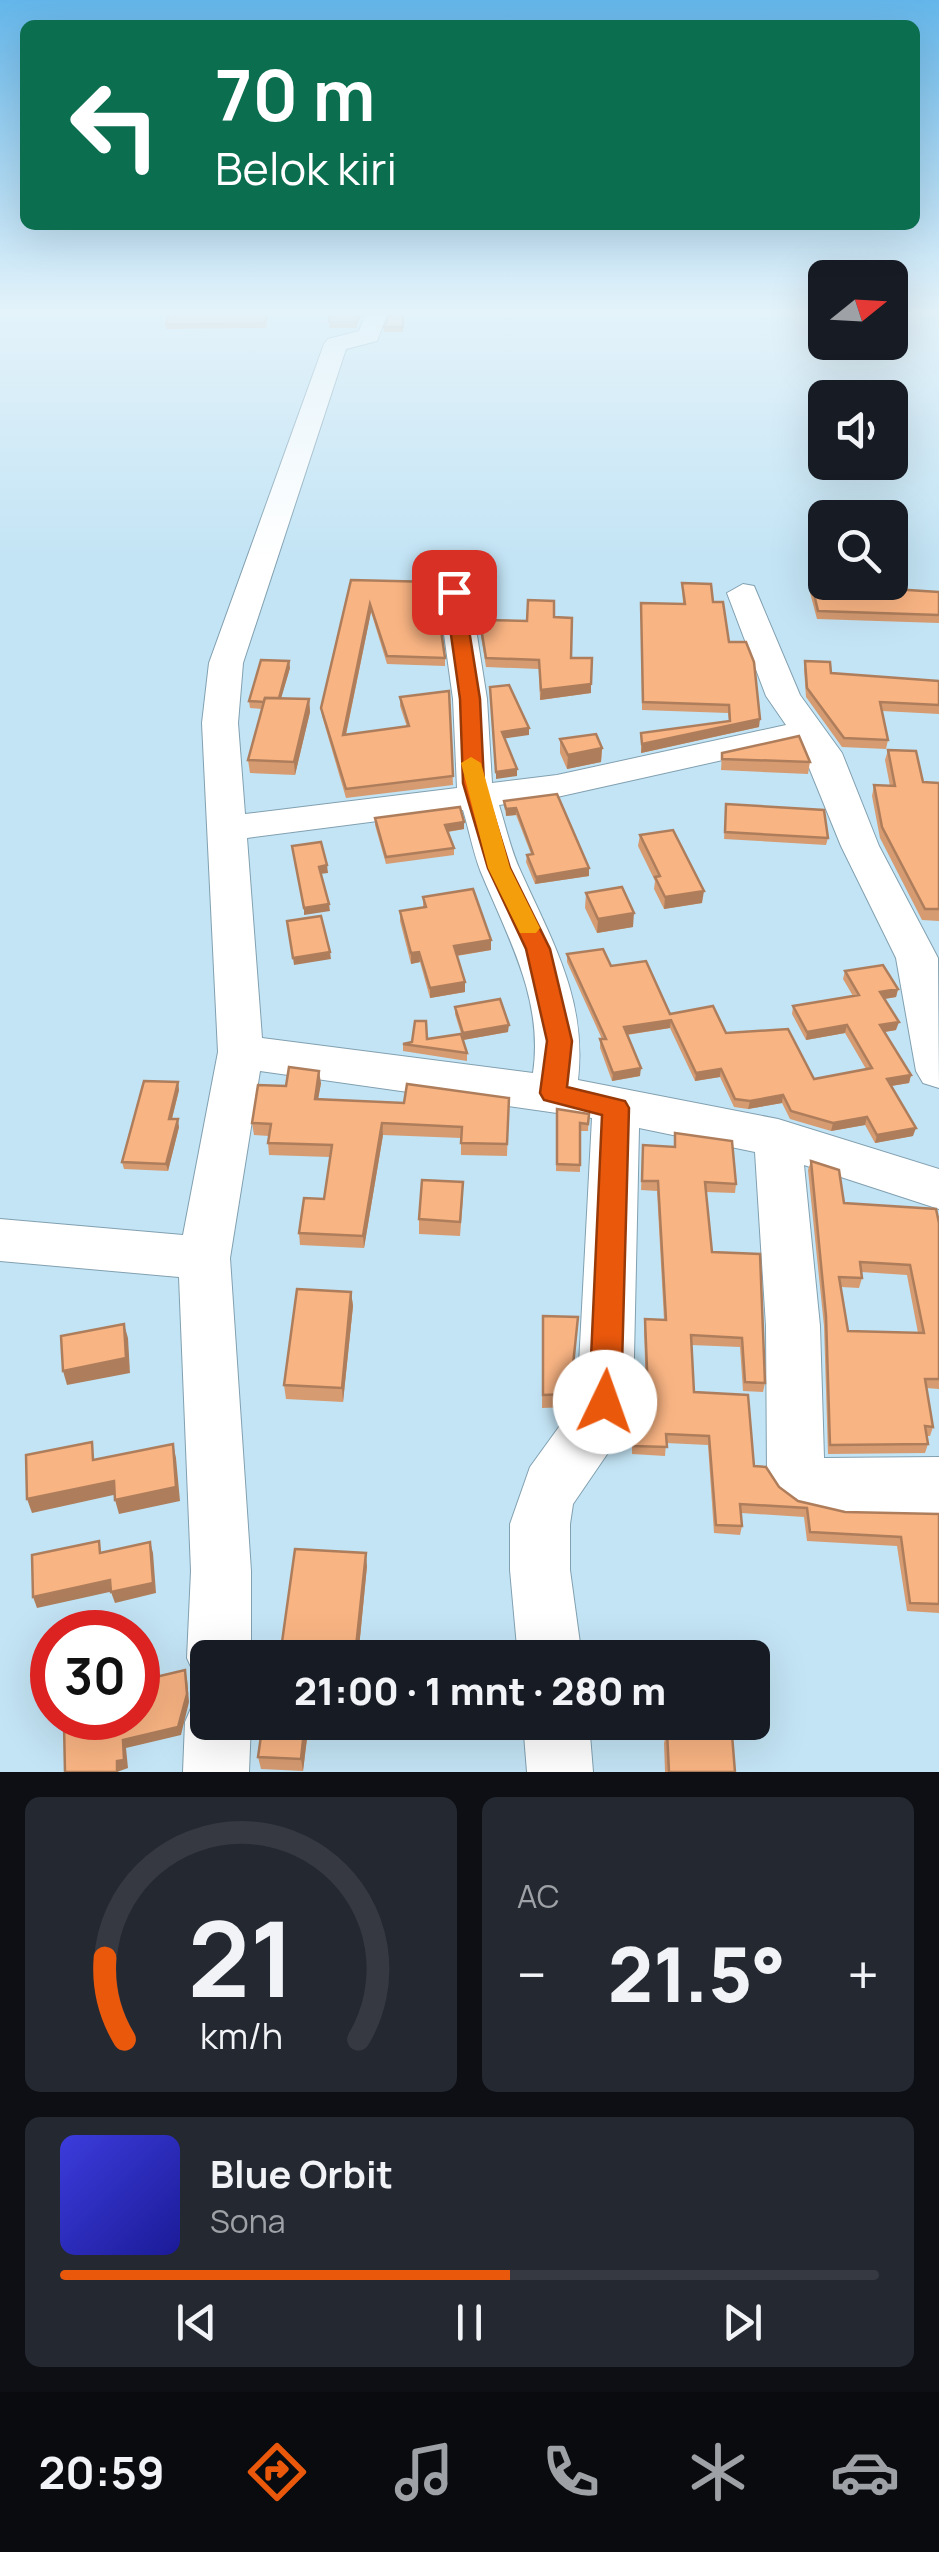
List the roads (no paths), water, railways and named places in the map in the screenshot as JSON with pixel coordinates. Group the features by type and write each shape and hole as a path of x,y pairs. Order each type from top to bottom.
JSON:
{"street":[{"path":"220,1640 222,1571 204,1258 240,1052 220,723 226,663 319,393"},
{"path":"454,592 478,797 499,868 538,949 560,1041 553,1093"},
{"path":"743,593 783,696 838,782 860,846 917,958 939,1070"},
{"path":"225,830 593,779 806,731"},
{"path":"240,1052 553,1093 778,1138 939,1188"},
{"path":"549,1640 540,1522 552,1485 591,1436 605,1402 616,1108"},
{"path":"778,1138 793,1326 796,1475 811,1486 939,1485"},
{"path":"0,1240 204,1258"},
{"path":"216,1772 217,1740"},
{"path":"557,1740 560,1772"}]}
